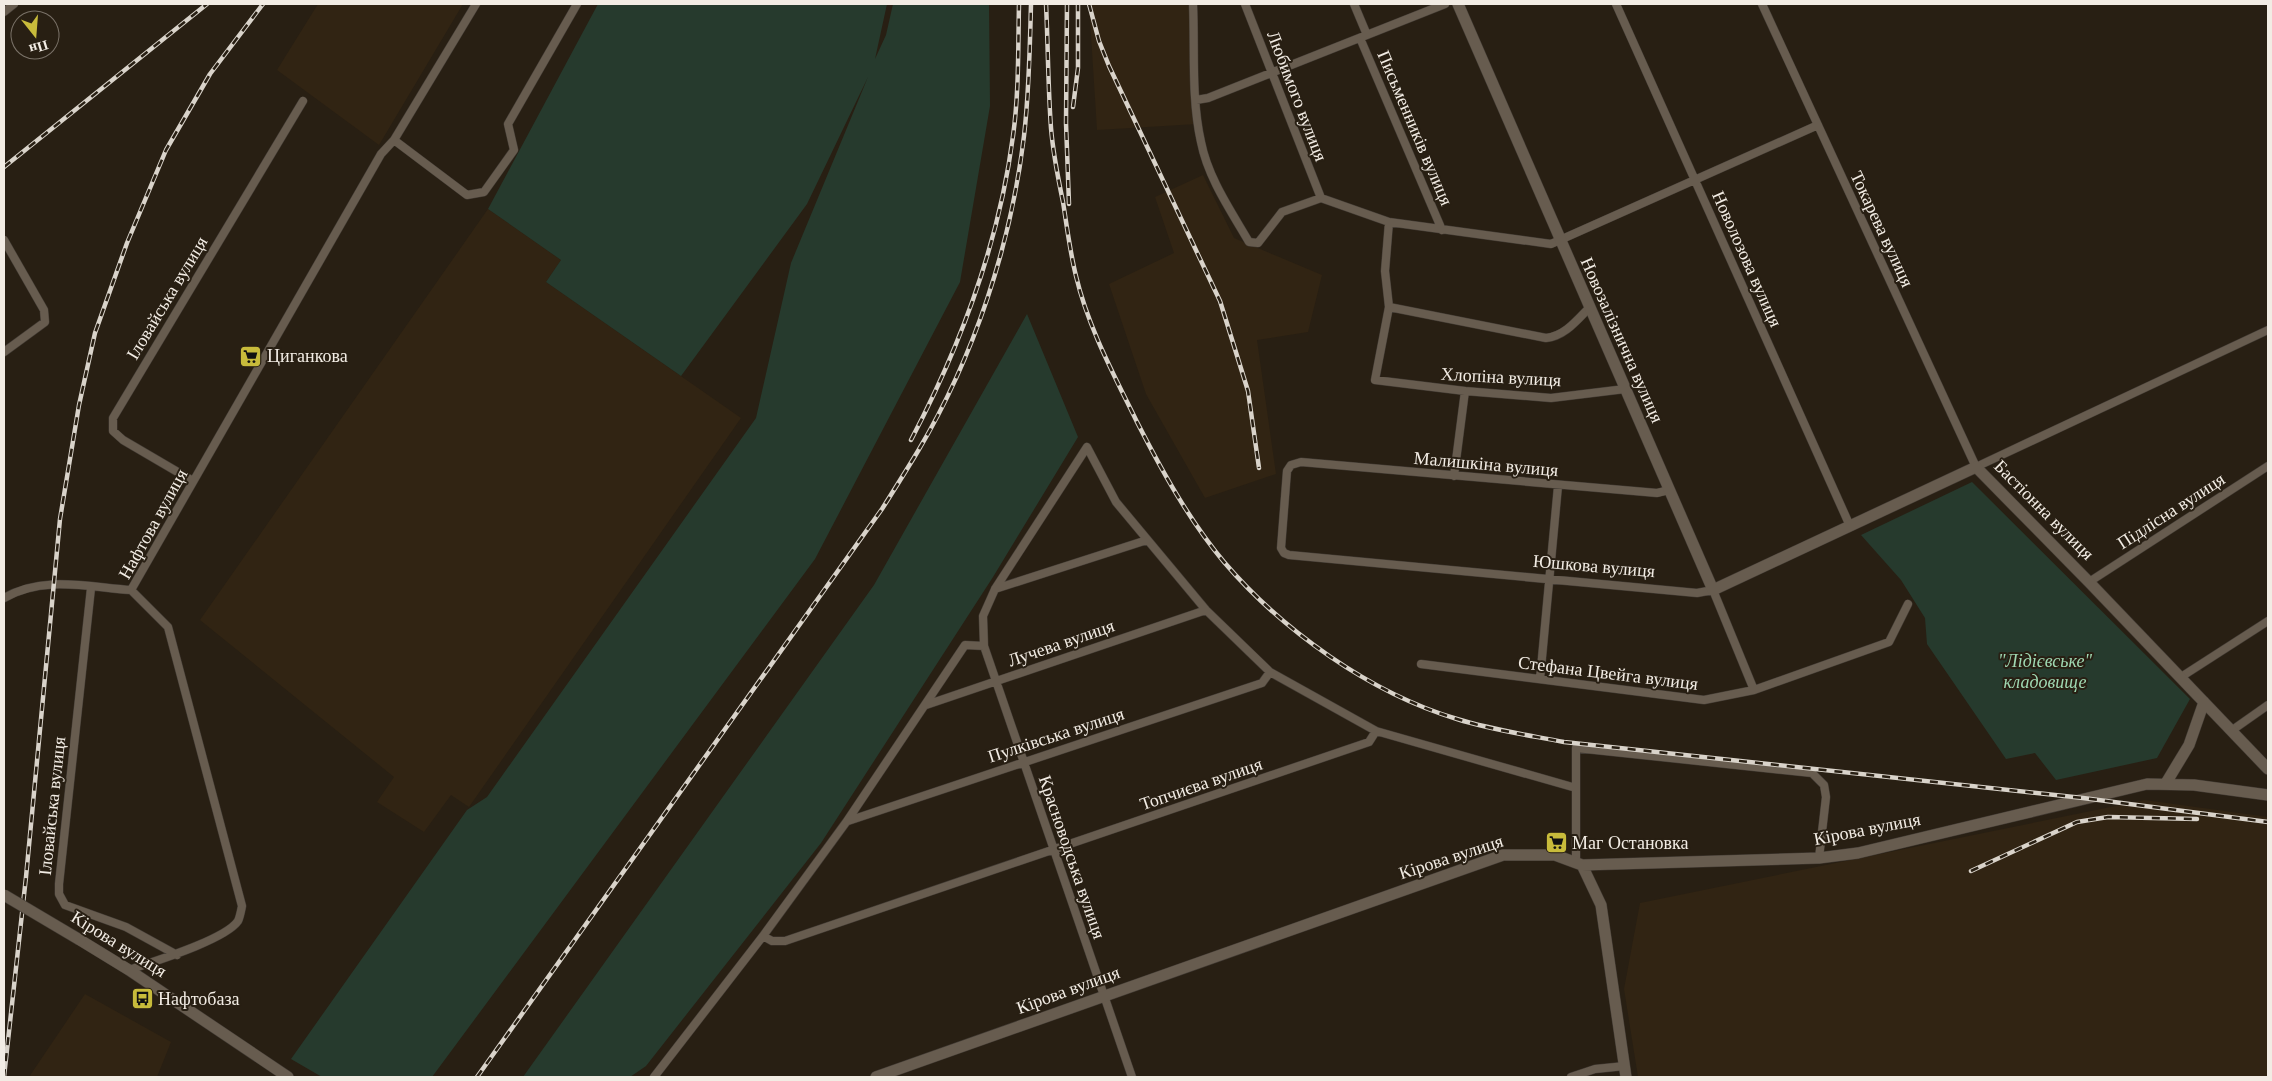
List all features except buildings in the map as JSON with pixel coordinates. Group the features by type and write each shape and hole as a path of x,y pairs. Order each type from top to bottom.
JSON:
{"main road":[{"name":"Новозалізнична вулиця","path":"1458,4 1713,590"},
{"name":"Юшкова вулиця","path":"1713,590 1976,467"},
{"name":"Бастіонна вулиця","path":"1976,467 2268,769"},
{"path":"2166,784 2189,746 2204,702"},
{"name":"Кірова вулиця","path":"876,1077 1503,855 1555,855 1579,864 1819,858 1858,853 2147,784 2166,784 2268,796"},
{"path":"1579,864 1601,905 1626,1072"},
{"name":"Кірова вулиця","path":"4,895 129,970 288,1077"}],"street":[{"path":"4,12 14,4"},
{"name":"Нафтова вулиця","path":"129,970 177,955 229,930 238,921 242,906 168,627 131,590 381,154 394,140 476,4"},
{"path":"394,140 467,195 484,192 514,150 508,124 577,4"},
{"path":"1193,4 1196,100 1201,142 1213,178 1249,242 1258,243 1282,212 1321,198 1389,222 1542,244 1560,242 1818,125"},
{"name":"Любимого вулиця","path":"1246,4 1321,198"},
{"name":"Письменників вулиця","path":"1354,4 1363,37 1442,230"},
{"path":"1196,100 1208,98 1273,73 1445,4"},
{"name":"Новолозова вулиця","path":"1616,4 1850,526"},
{"name":"Токарева вулиця","path":"1762,4 1976,467"},
{"name":"Іловайська вулиця","path":"193,481 124,440 113,431 113,418 303,101"},
{"path":"1389,222 1385,271 1388,307 1546,338 1557,337 1566,331 1590,307"},
{"path":"4,240 44,310 45,322 4,352"},
{"name":"Хлопіна вулиця","path":"1388,307 1374,380 1465,391 1551,398 1625,389"},
{"name":"Бастіонна вулиця","path":"1976,467 2268,330"},
{"path":"1454,476 1465,391"},
{"name":"Красноводська вулиця","path":"1132,1077 984,646 984,616 995,589 1087,447 1116,502 1147,540"},
{"name":"Малишкіна вулиця","path":"1301,462 1558,486 1658,493 1669,490"},
{"name":"Юшкова вулиця","path":"1301,462 1291,465 1287,471 1281,544 1284,553 1697,593 1713,590"},
{"name":"Підлісна вулиця","path":"2089,582 2268,466"},
{"path":"1540,679 1558,486"},
{"path":"995,589 1147,540 1206,610 1270,672 1376,731 1576,788"},
{"path":"4,598 35,585 53,584 131,590"},
{"name":"Іловайська вулиця","path":"91,588 59,894 65,905 126,928 177,955"},
{"name":"Новозалізнична вулиця","path":"1713,590 1754,690"},
{"name":"Стефана Цвейга вулиця","path":"1421,664 1704,700 1754,690 1889,642 1908,604"},
{"name":"Лучева вулиця","path":"926,705 1206,610"},
{"path":"2181,678 2268,621"},
{"path":"654,1077 763,936 847,821 965,645 984,646"},
{"name":"Пулківська вулиця","path":"847,821 1262,683 1270,672"},
{"path":"2231,731 2268,705"},
{"name":"Топчиєва вулиця","path":"763,936 772,941 785,941 1369,742 1376,731"},
{"path":"1579,864 1576,748 1812,773 1824,786 1826,797 1819,858"},
{"path":"1571,1077 1595,1069 1626,1072"}],"shaded area":[{"path":"318,4 463,4 379,145 277,70"},
{"path":"1089,4 1189,4 1197,124 1097,130"},
{"path":"1203,175 1234,238 1322,275 1308,332 1257,340 1276,474 1205,498 1146,394 1109,284 1174,253 1155,197"},
{"path":"488,209 561,260 546,282 741,418 469,807 451,795 424,832 377,802 394,777 200,620"},
{"path":"2145,800 2268,817 2268,1077 1638,1077 1624,989 1640,903"},
{"path":"85,994 171,1042 157,1077 29,1077"}],"green space":[{"path":"598,4 887,4 875,59 886,35 893,4 989,4 990,106 960,282 815,559 432,1077 322,1077 291,1059 467,810 487,797 756,418 791,263 868,77 807,204 681,376 546,282 561,260 488,209"},
{"path":"1027,314 1078,437 993,577 821,843 646,1066 630,1077 523,1077 874,585"},
{"name":"\"Лідієвське\" кладовище","path":"1972,482 2190,699 2157,758 2056,780 2035,753 2006,759 1927,644 1925,618 1901,580 1861,535"}],"railway":[{"path":"4,167 207,4"},
{"path":"4,1077 26,877 60,519 79,405 95,333 127,243 166,150 210,74 263,4"},
{"path":"911,440 962,330 988,254 998,215 1007,176 1015,120 1019,4"},
{"path":"477,1077 882,509 938,415 973,339 1000,259 1010,218 1026,120 1031,4"},
{"path":"1046,4 1050,113 1054,156 1076,276 1087,314 1102,351 1166,477 1211,546 1247,587 1273,612 1300,635 1330,656 1360,676 1424,708 1483,726 1564,742 2083,798 2268,822"},
{"path":"1067,4 1066,123 1069,204"},
{"path":"1073,107 1078,68 1078,4"},
{"path":"1089,4 1099,41 1109,66 1220,301 1248,391 1259,468"},
{"path":"1971,871 2077,822 2108,817 2197,819"}],"place":[{"name":"Циганкова","path":"251,356"},
{"name":"Маг Остановка","path":"1556,843"},
{"name":"Нафтобаза","path":"142,999"}]}
